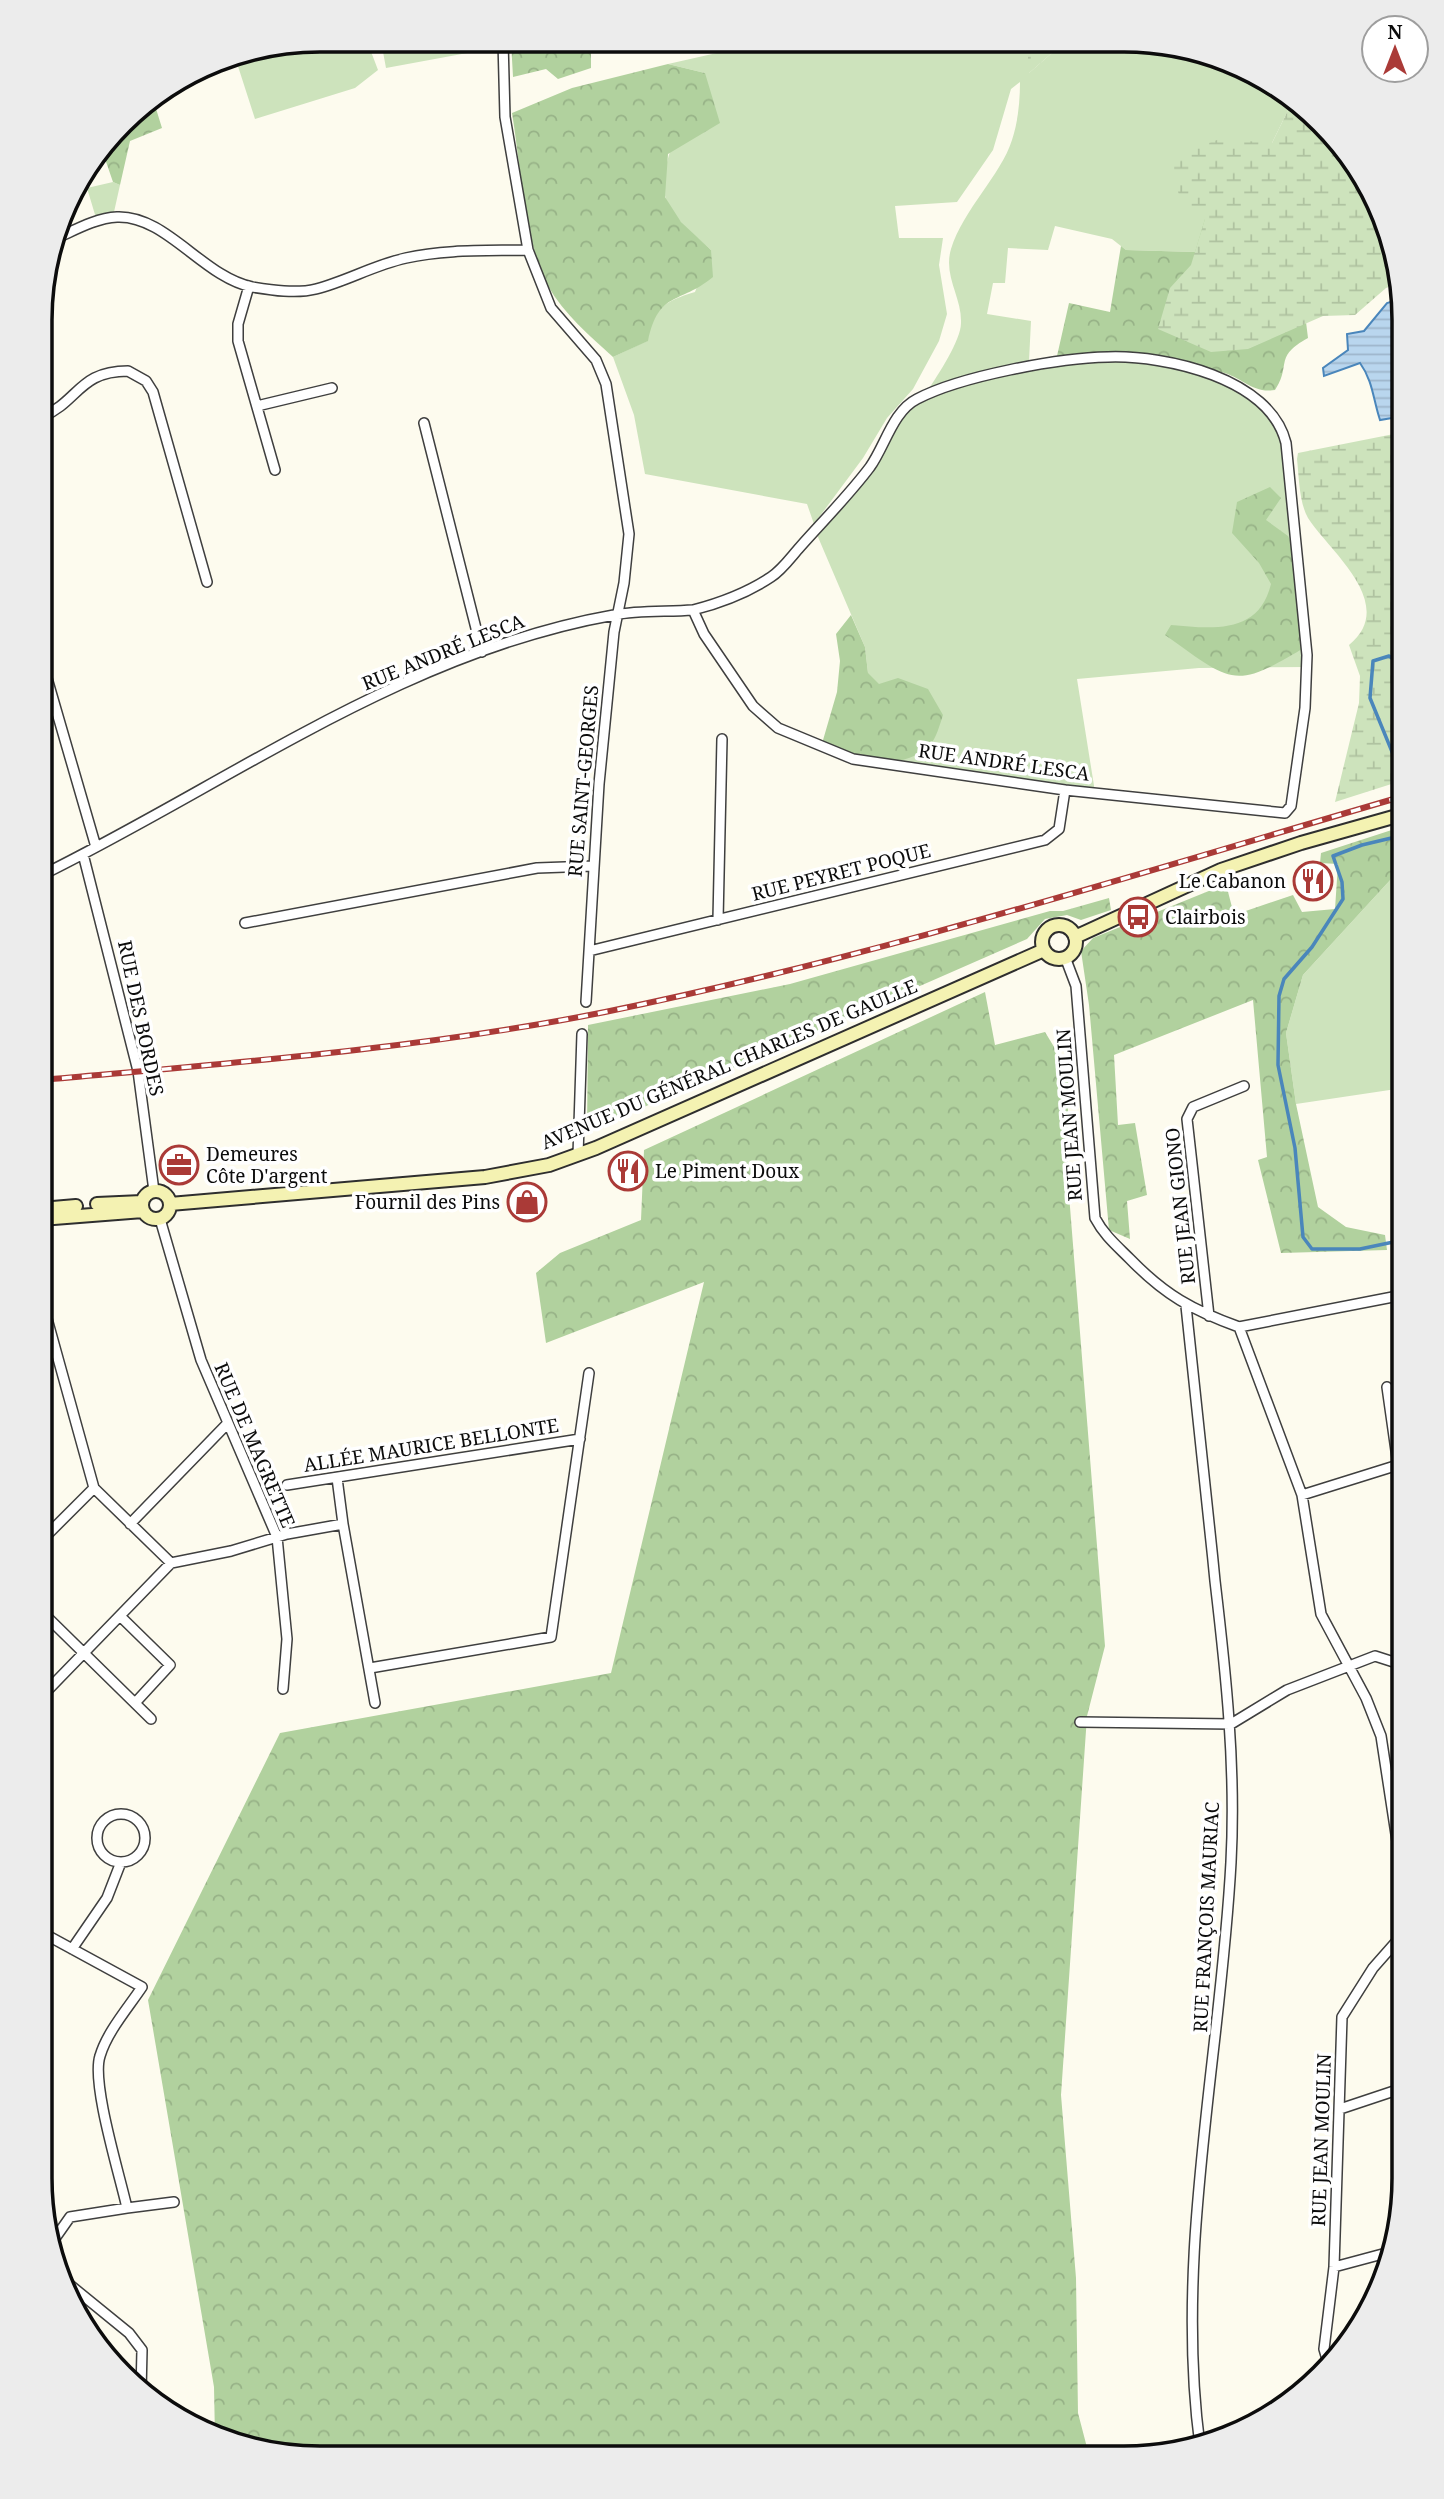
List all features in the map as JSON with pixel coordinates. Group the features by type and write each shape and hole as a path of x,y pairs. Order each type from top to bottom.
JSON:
{"main road":[{"path":"1075,937 1221,870 1392,818"},
{"path":"1063,926 1075,937 1074,948 1065,957 1052,957 1044,950 1042,939 1052,927 1063,926"},
{"name":"AVENUE DU GÉNÉRAL CHARLES DE GAULLE","path":"170,1204 485,1177 536,1168 578,1155 1044,950"},
{"path":"153,1192 166,1195 170,1204 168,1213 160,1219 152,1219 143,1207 146,1195 153,1192"},
{"path":"52,1209 143,1207"},
{"path":"52,1218 143,1207"}],"street":[{"name":"RUE SAINT-GEORGES","path":"503,53 505,117 528,250 551,308 596,360 612,406 629,534 617,614 593,866 586,1002"},
{"path":"67,234 97,221 129,218 155,228 211,269 249,286 293,291 315,289 370,267 409,257 459,251 528,250"},
{"path":"249,286 239,324 238,341 275,470"},
{"name":"RUE ANDRÉ LESCA","path":"52,870 313,726 482,652 560,626 617,614 693,610 751,589 774,575 870,467 900,414 916,399 971,381 1054,361 1110,357 1172,363 1241,388 1267,408 1276,419 1286,443 1307,667 1302,732 1289,811 1270,813 1188,800 1065,790 853,758 778,728 753,706 704,634 693,610"},
{"path":"52,413 91,378 128,371 146,382 153,392 185,496 207,582"},
{"path":"257,406 332,388"},
{"path":"424,423 482,652"},
{"path":"52,695 96,847"},
{"path":"718,919 722,739"},
{"name":"RUE PEYRET POQUE","path":"589,951 1045,840 1059,829 1065,790"},
{"name":"RUE DES BORDES","path":"83,854 138,1071 153,1192"},
{"path":"245,923 537,868 593,866"},
{"name":"RUE JEAN MOULIN","path":"1065,957 1076,986 1095,1217 1103,1233 1148,1278 1186,1306 1239,1327"},
{"path":"578,1155 582,1034"},
{"name":"RUE JEAN GIONO","path":"1209,1316 1187,1119 1193,1107 1244,1086"},
{"name":"RUE DE MAGRETTE","path":"160,1219 196,1345 277,1537 287,1639 283,1689"},
{"path":"1392,1297 1239,1327 1302,1494 1321,1614 1347,1667 1366,1698 1381,1736 1392,1808"},
{"name":"RUE FRANÇOIS MAURIAC","path":"1186,1306 1231,1724 1231,1859 1220,2004 1195,2241 1192,2389 1199,2435"},
{"path":"52,1337 94,1488 171,1563"},
{"path":"370,1668 551,1637 589,1373"},
{"path":"1387,1387 1392,1422"},
{"path":"131,1524 228,1423"},
{"name":"ALLÉE MAURICE BELLONTE","path":"288,1485 579,1439"},
{"path":"1302,1494 1392,1467"},
{"path":"337,1478 375,1703"},
{"path":"52,1530 94,1488"},
{"path":"52,1686 171,1563 343,1524"},
{"path":"120,1616 170,1665 135,1703"},
{"path":"52,1622 151,1719"},
{"path":"1080,1722 1231,1724 1287,1690 1375,1656 1392,1661"},
{"path":"123,1814 138,1821 143,1827 145,1843 136,1857 121,1862 102,1852 97,1837 108,1818 123,1814"},
{"path":"72,1949 107,1898 121,1862"},
{"path":"52,1938 142,1987 104,2046 98,2063 99,2084 127,2208"},
{"name":"RUE JEAN MOULIN","path":"1326,2354 1324,2348 1334,2267 1342,2017 1373,1968 1392,1946"},
{"path":"1340,2109 1392,2092"},
{"path":"59,2233 70,2217 174,2202"},
{"path":"1334,2267 1380,2255"},
{"path":"78,2292 130,2333 136,2341 142,2350 141,2378"}],"green space":[{"path":"303,53 372,53 378,70 355,88 255,119 238,66"},
{"path":"383,53 467,53 386,68"},
{"path":"512,53 591,53 591,68 558,79 546,69 513,77"},
{"path":"717,53 1028,53 1029,73 1052,53 1141,53 1193,62 1226,73 1258,88 1288,109 1272,143 1195,252 1126,250 1112,239 1055,226 1048,250 1008,248 1005,283 993,283 987,314 1031,321 1029,361 928,390 948,357 960,330 961,313 949,268 951,249 964,220 1000,166 1012,140 1020,82 1011,89 993,150 957,202 895,206 899,238 943,238 939,265 947,314 939,341 913,389 887,418 863,458 814,524 807,504 645,474 634,415 613,357 647,341 653,321 667,303 695,292 711,250 684,226 672,211 665,196 664,182 670,150 705,73 668,64"},
{"path":"1028,53 1052,53 1028,74"},
{"path":"668,64 705,73 720,123 668,154 665,197 681,222 711,250 713,277 664,306 658,313 648,341 613,357 562,306 540,269 524,202 512,113 572,88"},
{"path":"156,109 162,128 130,141 120,185 113,182 106,161 131,131"},
{"path":"1288,109 1336,157 1356,186 1371,218 1382,251 1389,287 1355,315 1323,316 1248,349 1211,352 1158,329 1170,288 1191,265 1205,219 1179,195 1171,167 1180,153 1220,139 1272,143"},
{"path":"113,182 120,185 114,212 96,218 87,188"},
{"path":"1205,219 1249,348 1306,322 1308,338 1290,351 1275,390 1260,390 1228,374 1160,358 1099,352 1057,356 1069,303 1110,312 1121,246 1126,250 1195,252"},
{"path":"1110,357 1172,363 1208,374 1251,396 1284,434 1307,667 1199,668 1077,679 1095,792 853,759 868,673 865,647 815,530 870,467 900,414 916,399 1054,361"},
{"path":"1392,434 1392,784 1335,802 1359,703 1360,676 1349,645 1362,629 1367,612 1364,596 1355,578 1305,512 1300,489 1298,453"},
{"path":"1270,487 1281,498 1266,520 1288,536 1298,557 1307,646 1263,670 1247,675 1234,675 1205,663 1165,635 1171,625 1233,625 1256,612 1265,600 1271,584 1259,563 1232,533 1237,502"},
{"path":"851,615 865,647 868,673 879,684 898,678 928,689 943,715 932,742 918,754 891,762 877,761 848,756 821,747 837,692 840,661 836,634"},
{"path":"1392,830 1392,878 1303,975 1286,1033 1296,1104 1318,1207 1346,1227 1385,1235 1387,1250 1281,1253 1258,1160 1267,1157 1253,1000 1114,1055 1118,1125 1135,1123 1147,1195 1127,1201 1130,1239 1109,1230 1089,1005 1081,951 1093,938 1226,884 1234,915 1293,895 1302,912 1335,909 1338,864 1320,863 1321,853"},
{"path":"1392,878 1392,1090 1296,1104 1286,1033 1303,975"},
{"path":"1109,898 1111,910 1081,920 1067,915 1045,919 1027,939 587,1132 588,1025 790,984 1050,911 1063,911"},
{"path":"985,992 995,1045 1045,1032 1068,1070 1068,1182 1105,1646 1087,1716 1061,2095 1076,2278 1078,2413 1087,2446 303,2446 251,2437 215,2425 214,2387 148,2000 280,1733 611,1673 704,1282 546,1343 536,1273 560,1253 641,1220 644,1150"}],"water":[{"path":"1391,302 1392,320 1392,418 1380,420 1370,383 1360,363 1324,376 1323,368 1348,350 1347,334 1364,331"}],"waterway":[{"path":"1392,658 1389,656 1373,661 1370,698 1392,752"},
{"path":"1392,838 1333,856 1342,882 1343,899 1312,947 1284,979 1279,996 1278,1065 1295,1148 1303,1237 1312,1249 1360,1249 1392,1242"}],"railway":[{"path":"52,1079 395,1045 605,1012 807,966 907,940 1392,800"}],"place":[{"name":"Le Cabanon","path":"1313,881"},
{"name":"Clairbois","path":"1138,917"},
{"name":"Demeures Côte D'argent","path":"179,1165"},
{"name":"Le Piment Doux","path":"628,1171"},
{"name":"Fournil des Pins","path":"527,1202"}]}
